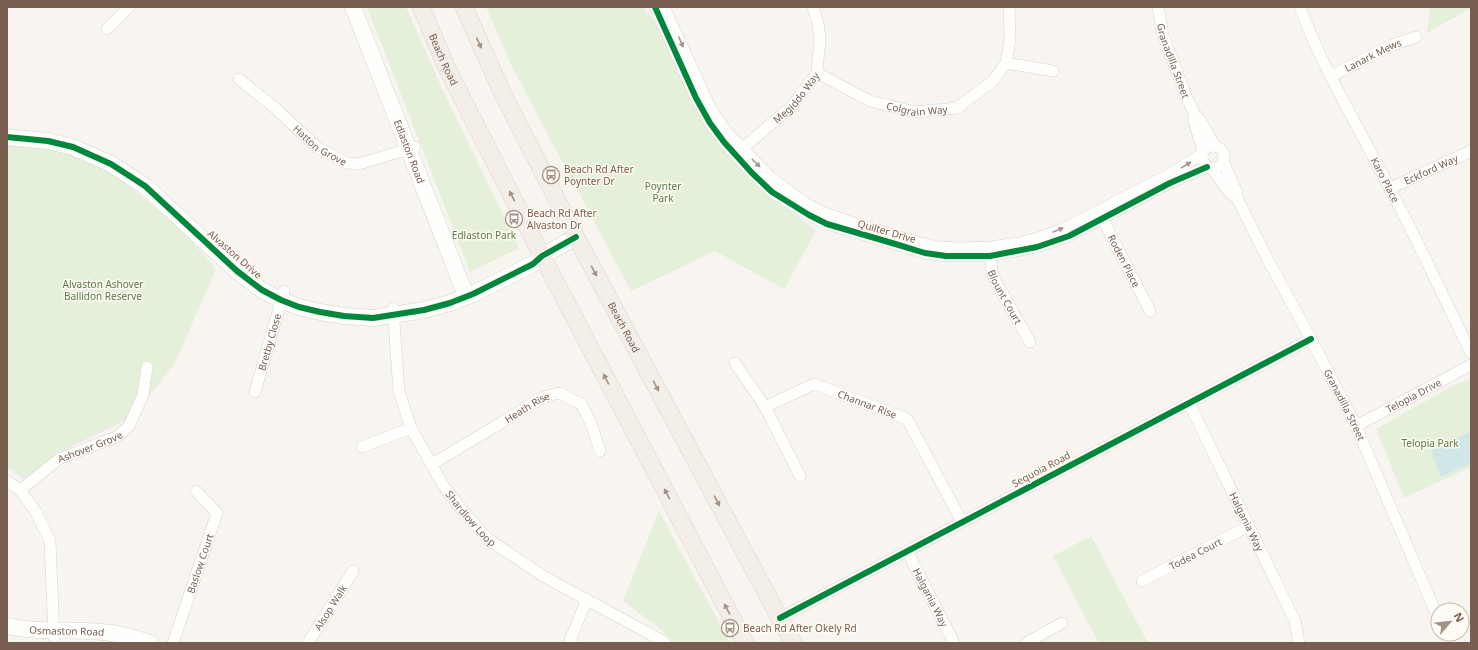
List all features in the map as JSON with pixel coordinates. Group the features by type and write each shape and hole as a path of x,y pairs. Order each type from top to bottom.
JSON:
{"main road":[{"name":"Beach Road","path":"421,7 446,66 542,256 746,643"},
{"name":"Beach Road","path":"464,7 502,92 576,237 793,643"}],"street":[{"path":"107,29 129,7"},
{"name":"Edlaston Road","path":"353,7 412,148 468,291"},
{"name":"Edlaston Road","path":"362,7 412,148"},
{"name":"Quilter Drive","path":"654,7 696,98 710,123 724,142 752,174 772,192 809,215 827,224 925,253 946,256 990,251 1041,237 1209,168"},
{"name":"Quilter Drive","path":"664,7 710,107 725,130 770,177 786,190 822,212 884,233 938,247 990,251"},
{"name":"Megiddo Way","path":"742,149 793,105 817,73 820,39 818,23 813,7"},
{"name":"Colgrain Way","path":"817,73 870,101 915,112 958,108 993,81 1006,63 1010,40 1009,7"},
{"name":"Granadilla Street","path":"1158,7 1163,35 1194,113 1200,120 1215,146"},
{"name":"Karo Place","path":"1300,7 1310,33 1331,76 1390,188 1471,353"},
{"name":"Lanark Mews","path":"1331,76 1392,45 1416,37"},
{"path":"1006,63 1053,71"},
{"name":"Hatton Grove","path":"239,79 275,108 318,148 347,162 359,164 412,148"},
{"name":"Granadilla Street","path":"1194,113 1194,121 1202,153"},
{"name":"Alvaston Drive","path":"7,129 29,129 69,137 107,151 162,188 241,264 282,296"},
{"name":"Alvaston Drive","path":"7,137 48,141 73,147 111,164 150,190 237,271 262,290 282,296 313,310 344,316 373,318 394,311 424,310 533,264 542,256 576,237"},
{"path":"1209,146 1215,146 1222,150 1224,154 1224,161 1219,167 1209,168 1202,162 1202,153 1209,146"},
{"name":"Eckford Way","path":"1390,188 1471,151"},
{"name":"Quilter Drive","path":"1100,214 1172,173 1202,153"},
{"name":"Granadilla Street","path":"1224,161 1237,192 1237,198 1268,260 1356,426 1431,602"},
{"name":"Granadilla Street","path":"1209,168 1230,193 1237,198"},
{"name":"Roden Place","path":"1100,214 1150,311"},
{"name":"Blount Court","path":"990,251 992,272 996,282 1030,342"},
{"name":"Bretby Close","path":"255,392 282,296"},
{"name":"Shardlow Loop","path":"394,311 400,391 411,428 443,485 463,511 488,539 543,576 665,643"},
{"name":"Sequoia Road","path":"780,618 1311,339"},
{"path":"735,363 765,407 800,476"},
{"name":"Telopia Drive","path":"1356,426 1471,365"},
{"name":"Ashover Grove","path":"20,490 59,458 118,436 128,426 144,395 148,367"},
{"name":"Channar Rise","path":"765,407 814,384 907,419 962,522"},
{"name":"Heath Rise","path":"432,464 543,397 559,393 581,404 591,423 600,451"},
{"name":"Halgania Way","path":"1189,403 1295,621 1299,643"},
{"path":"362,447 411,428"},
{"path":"7,481 20,490 36,512 50,541 54,634"},
{"name":"Baslow Court","path":"173,643 217,513 196,491"},
{"name":"Todea Court","path":"1142,581 1249,526"},
{"name":"Halgania Way","path":"907,551 954,643"},
{"name":"Alsop Walk","path":"308,643 353,571"},
{"path":"569,643 587,599"},
{"path":"1026,643 1062,623"},
{"name":"Osmaston Road","path":"7,626 117,643"},
{"name":"Osmaston Road","path":"7,633 117,633 150,643"}],"green space":[{"name":"Edlaston Park","path":"367,7 406,7 440,84 519,248 470,272"},
{"name":"Poynter Park","path":"486,7 643,7 659,27 710,128 739,167 816,231 784,289 715,251 631,291 511,65"},
{"path":"1430,7 1471,7 1471,8 1427,33"},
{"name":"Alvaston Ashover Ballidon Reserve","path":"13,144 73,150 117,176 181,229 216,269 175,363 133,417 72,446 23,479 7,467 7,146"},
{"name":"Telopia Park","path":"1471,379 1471,467 1404,498 1376,429 1454,385"},
{"path":"659,511 730,643 674,643 662,630 623,601"},
{"path":"1091,536 1148,643 1099,643 1053,556"}],"shaded area":[{"path":"1471,431 1471,463 1441,477 1431,451"}],"cycle path":[{"path":"655,7 696,98 710,123 724,142 752,173 772,192 809,215 827,224 925,253 946,256 990,256 1037,247 1069,236 1170,183 1207,167"},
{"path":"7,137 48,141 73,147 111,164 145,186 237,271 262,290 299,307 320,312 344,316 373,318 424,310 450,303 473,294 533,264 542,256 576,237"},
{"path":"780,618 1311,339"}],"place":[{"name":"Beach Rd After Poynter Dr","path":"551,175"},
{"name":"Beach Rd After Alvaston Dr","path":"514,219"},
{"name":"Beach Rd After Okely Rd","path":"730,628"}]}
